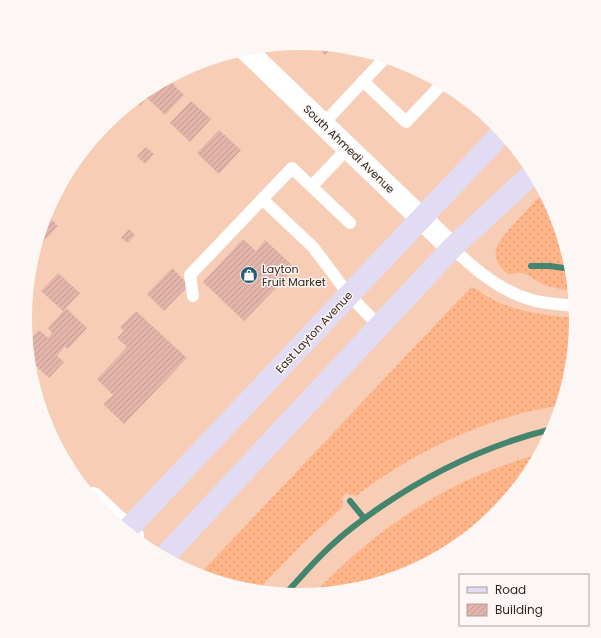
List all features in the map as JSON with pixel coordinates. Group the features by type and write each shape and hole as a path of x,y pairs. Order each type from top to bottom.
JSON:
{"main road":[{"name":"East Layton Avenue","path":"132,528 498,137"},
{"path":"168,553 452,248 528,177"}],"street":[{"name":"South Ahmedi Avenue","path":"252,55 452,248"}],"lane":[{"path":"323,124 380,63"},
{"path":"363,81 406,122 438,88"},
{"path":"312,186 348,148"},
{"path":"193,296 190,276 292,168 350,223"},
{"path":"262,199 313,248 349,295 379,326"},
{"path":"452,248 473,267 508,291 532,300 568,305"}],"shaded area":[{"path":"539,197 549,216 555,233 564,267 567,290 545,285 528,275 515,273 509,275 501,268 495,254 496,248 504,235"},
{"path":"471,287 492,299 511,307 544,315 569,317 567,354 555,406 506,418 479,427 453,438 403,464 356,496 346,493 342,498 343,507 305,541 263,585 231,578 204,569"},
{"path":"531,457 514,482 478,521 435,552 387,573 353,582 321,587 364,547 390,526 417,508 446,491 507,464"}],"building":[{"path":"321,51 328,52 325,55"},
{"path":"172,83 184,95 165,115 148,98"},
{"path":"191,101 211,119 190,142 170,123"},
{"path":"219,130 241,150 219,174 197,153"},
{"path":"146,147 154,154 145,164 137,156"},
{"path":"51,219 58,226 44,241"},
{"path":"129,229 135,235 128,243 121,238"},
{"name":"Layton Fruit Market","path":"243,239 256,251 265,240 295,268 244,321 203,282"},
{"path":"172,268 189,285 164,311 147,294"},
{"path":"58,273 80,293 63,311 41,291"},
{"path":"66,308 87,328 68,349 65,346 57,356 64,362 49,378 36,366 33,337 39,330 48,338 52,333 48,328"},
{"path":"136,311 187,358 124,424 103,404 113,395 97,379 127,347 117,338 124,331 120,327"}],"waterway":[{"path":"531,266 564,268"},
{"path":"291,587 340,538 364,519 402,493 443,470 485,450 545,431"},
{"path":"350,501 364,518"}],"place":[{"name":"Layton Fruit Market","path":"249,275"}]}
